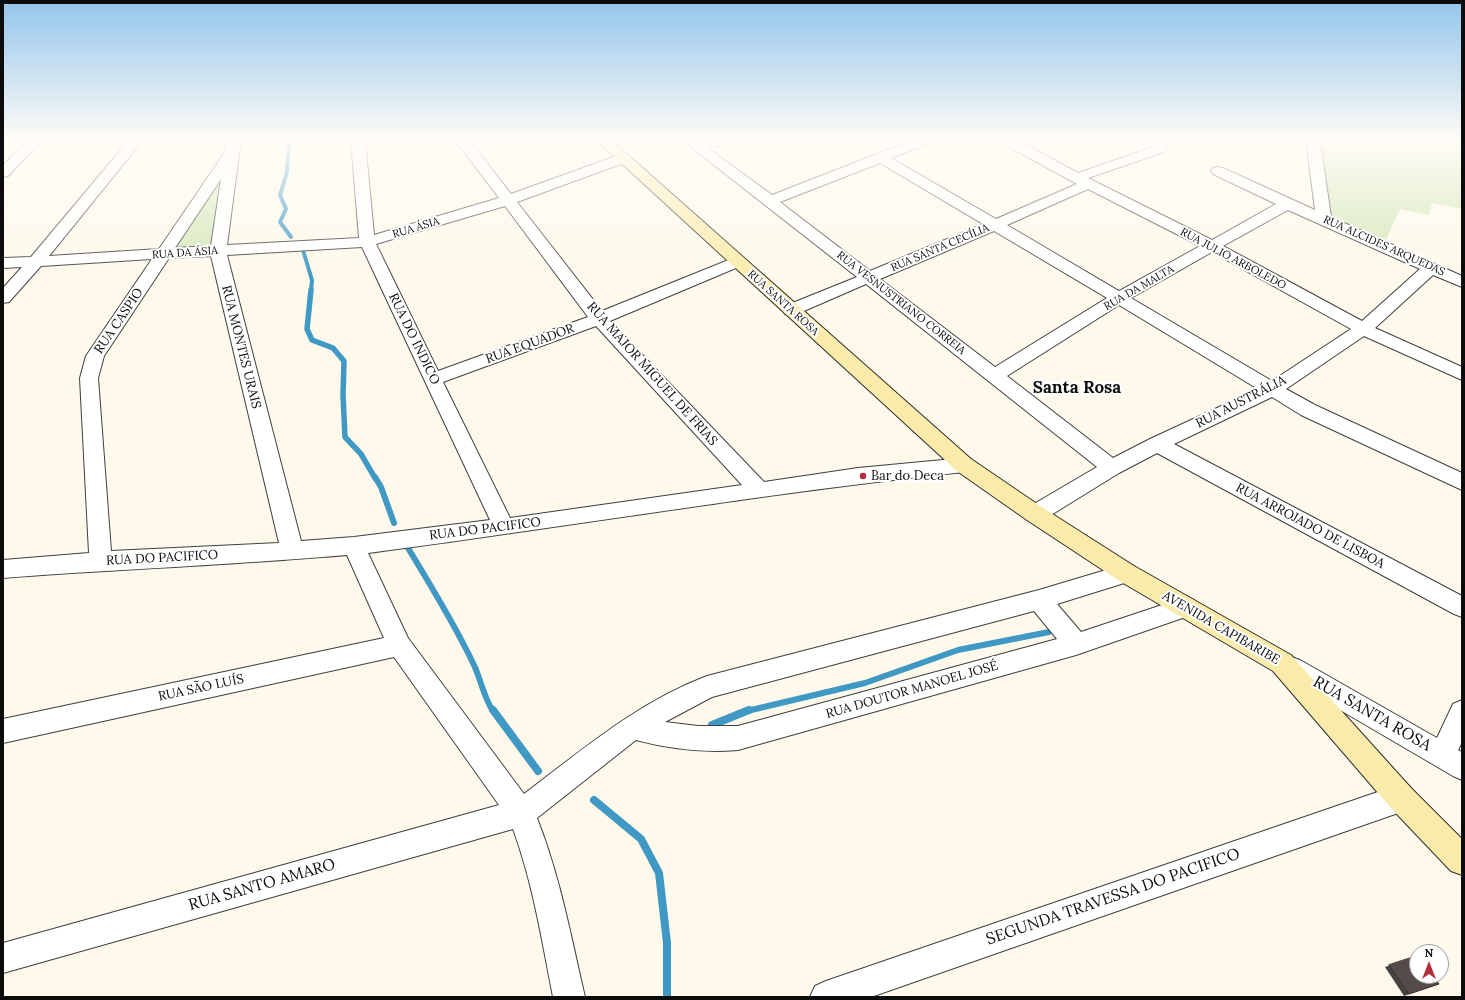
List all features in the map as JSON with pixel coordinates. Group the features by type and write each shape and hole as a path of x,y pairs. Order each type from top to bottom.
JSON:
{"street":[{"path":"3,298 36,261 97,187"},
{"name":"RUA CASPIO","path":"101,561 89,378 95,356 207,187"},
{"name":"RUA MONTES URAIS","path":"227,187 218,251 292,551"},
{"name":"RUA DO INDICO","path":"362,187 367,242 504,527"},
{"name":"RUA MAJOR MIGUEL DE FRIAS","path":"498,187 599,319 758,490"},
{"name":"RUA ÁSIA","path":"367,242 508,200 545,187"},
{"name":"RUA SANTA ROSA","path":"655,187 964,465 1035,514"},
{"name":"RUA VESNUSTRIANO CORREIA","path":"751,187 1112,468"},
{"path":"770,201 806,187"},
{"path":"930,187 1308,410 1462,482"},
{"name":"RUA SANTA CECÍLIA","path":"791,310 995,225 1071,187"},
{"name":"RUA JULIO ARBOLEDO","path":"1093,187 1212,246 1363,329 1462,374"},
{"name":"RUA ALCIDES ARQUEDAS","path":"1251,187 1462,282"},
{"path":"1319,187 1324,219"},
{"name":"RUA DA MALTA","path":"994,376 1119,298 1287,204"},
{"name":"RUA DA ÁSIA","path":"3,263 367,242"},
{"name":"RUA EQUADOR","path":"433,379 599,319 737,262"},
{"name":"RUA AUSTRÁLIA","path":"1035,514 1112,468 1157,444 1272,389 1363,329 1431,268"},
{"name":"RUA ARROJADO DE LISBOA","path":"1157,444 1462,607"},
{"name":"RUA DO PACIFICO","path":"3,569 101,561 292,551 354,546 504,527 858,476 964,465"},
{"name":"AVENIDA CAPIBARIBE","path":"1035,514 1126,573 1282,663 1401,798 1462,860"},
{"path":"354,546 399,645 522,813 534,847 547,894 569,997"},
{"path":"522,813 633,727 673,704 707,688 1039,600 1126,573"},
{"path":"1039,600 1076,644"},
{"name":"RUA DOUTOR MANOEL JOSÉ","path":"633,727 667,736 694,739 714,740 738,738 1076,644 1186,607"},
{"name":"RUA SÃO LUÍS","path":"3,731 399,645"},
{"name":"RUA SANTA ROSA","path":"1282,663 1452,761"},
{"path":"1452,761 1462,712"},
{"name":"SEGUNDA TRAVESSA DO PACIFICO","path":"826,997 1401,798"},
{"name":"RUA SANTO AMARO","path":"3,958 522,813"}],"green space":[{"path":"214,187 221,187 210,246 174,249"},
{"path":"1323,187 1462,187 1462,209 1432,203 1429,215 1400,209 1384,244 1328,219"}],"building":[{"path":"1409,959 1409,984 1439,984 1409,994 1389,965"}],"waterway":[{"path":"283,187 280,195 286,209 280,222 291,237"},
{"path":"302,247 312,280 311,291"},
{"path":"311,290 307,329 312,340 333,348 344,361 343,395 345,437 361,454 375,478"},
{"path":"375,477 381,487 394,523"},
{"path":"408,548 466,648 493,711"},
{"path":"747,711 865,683 958,650 1049,632"},
{"path":"493,710 538,771"},
{"path":"712,725 749,710"},
{"path":"594,800 641,839 659,873 667,943 667,997"}],"place":[{"name":"Bar do Deca","path":"863,476"}],"district":[{"name":"Santa Rosa","path":"1077,388"}]}
